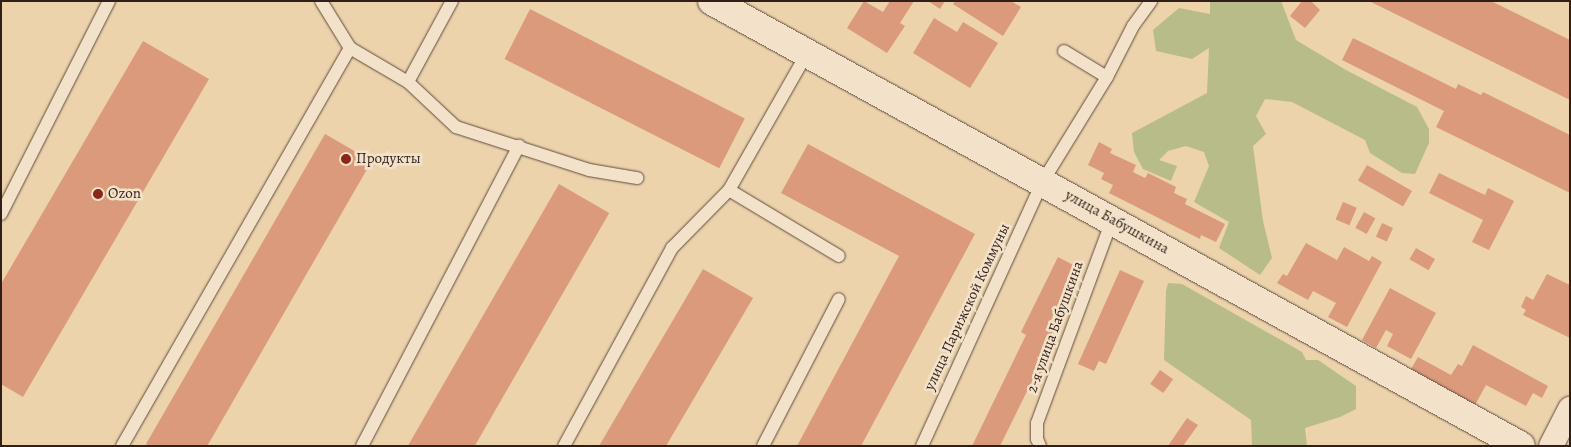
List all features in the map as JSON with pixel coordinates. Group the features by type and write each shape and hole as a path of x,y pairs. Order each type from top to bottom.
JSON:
{"street":[{"name":"улица Бабушкина","path":"712,1 1043,181 1522,446"},
{"path":"1551,446 1570,409"}],"lane":[{"path":"1,214 109,1"},
{"path":"321,1 350,48 408,82 456,127 588,170 637,178"},
{"path":"408,82 452,1"},
{"name":"улица Парижской Коммуны","path":"922,446 1043,181 1107,77 1132,26 1151,1"},
{"path":"122,446 350,48"},
{"path":"1064,51 1107,77"},
{"path":"564,446 672,248 729,190 807,53"},
{"path":"362,446 519,146"},
{"path":"729,190 839,256"},
{"name":"2-я улица Бабушкина","path":"1040,446 1037,439 1037,423 1112,220"},
{"path":"763,446 839,299"}],"green space":[{"path":"1210,1 1281,1 1296,40 1346,70 1417,107 1429,129 1429,143 1415,174 1402,173 1370,153 1365,140 1292,102 1265,99 1256,116 1266,134 1253,146 1263,221 1272,258 1260,275 1219,248 1229,222 1194,202 1209,166 1204,152 1186,146 1168,151 1159,160 1177,166 1171,181 1143,169 1134,152 1132,133 1207,93 1209,48 1192,59 1156,51 1153,30 1179,8 1210,14"},
{"path":"1168,283 1182,284 1302,352 1306,360 1318,360 1356,386 1356,409 1340,417 1305,428 1307,446 1252,446 1251,420 1164,360 1166,291"}],"building":[{"path":"864,1 883,12 890,1 914,1 900,23 905,26 887,53 847,28"},
{"path":"928,1 945,1 940,9"},
{"path":"955,1 1011,1 1021,7 1003,36 953,4"},
{"path":"1302,1 1311,1 1320,10 1305,28 1290,16"},
{"path":"1369,1 1491,1 1570,40 1570,100"},
{"path":"530,9 745,118 719,168 505,59"},
{"path":"934,18 957,32 963,22 998,43 970,88 913,53"},
{"path":"1353,38 1456,89 1458,84 1481,95 1483,92 1570,135 1570,193 1436,127 1444,111 1342,60"},
{"path":"143,41 209,79 23,397 1,384 1,284"},
{"path":"325,134 372,161 207,446 149,446 146,444"},
{"path":"1099,142 1112,149 1110,153 1136,165 1133,172 1145,178 1148,173 1176,187 1174,193 1187,199 1185,204 1225,224 1216,242 1201,235 1200,239 1109,193 1113,185 1101,179 1104,173 1088,165"},
{"path":"808,144 975,234 861,446 797,446 899,256 781,193"},
{"path":"1367,165 1412,191 1403,207 1358,181"},
{"path":"1439,173 1485,195 1488,188 1514,201 1489,250 1472,242 1483,220 1429,193"},
{"path":"559,184 609,213 475,446 408,446"},
{"path":"1343,202 1357,208 1349,225 1336,219"},
{"path":"1364,212 1375,218 1367,234 1355,228"},
{"path":"1382,223 1393,228 1387,242 1376,237"},
{"path":"1306,243 1337,260 1344,247 1369,261 1372,256 1382,262 1347,327 1328,317 1336,303 1313,291 1308,300 1277,283 1283,274 1287,276"},
{"path":"1416,248 1435,259 1429,270 1410,259"},
{"path":"1058,257 1077,267 1050,322 1056,325 1048,341 1055,344 1038,379 1034,377 1000,446 972,446 1026,335 1021,332"},
{"path":"703,269 753,298 666,446 599,446"},
{"path":"1120,270 1144,281 1106,364 1099,361 1094,371 1078,364"},
{"path":"1547,274 1570,285 1570,338 1523,315 1526,310 1521,307 1526,296 1533,300"},
{"path":"1390,288 1436,313 1411,359 1387,346 1393,334 1386,330 1376,348 1362,340"},
{"path":"1473,345 1548,386 1542,398 1533,393 1526,406 1486,385 1475,405 1411,369 1418,357 1451,375 1458,364 1462,366"},
{"path":"1160,370 1173,379 1163,393 1150,384"},
{"path":"1187,418 1198,425 1183,446 1168,446"}],"place":[{"name":"Продукты","path":"346,159"},
{"name":"Ozon","path":"98,194"}]}
